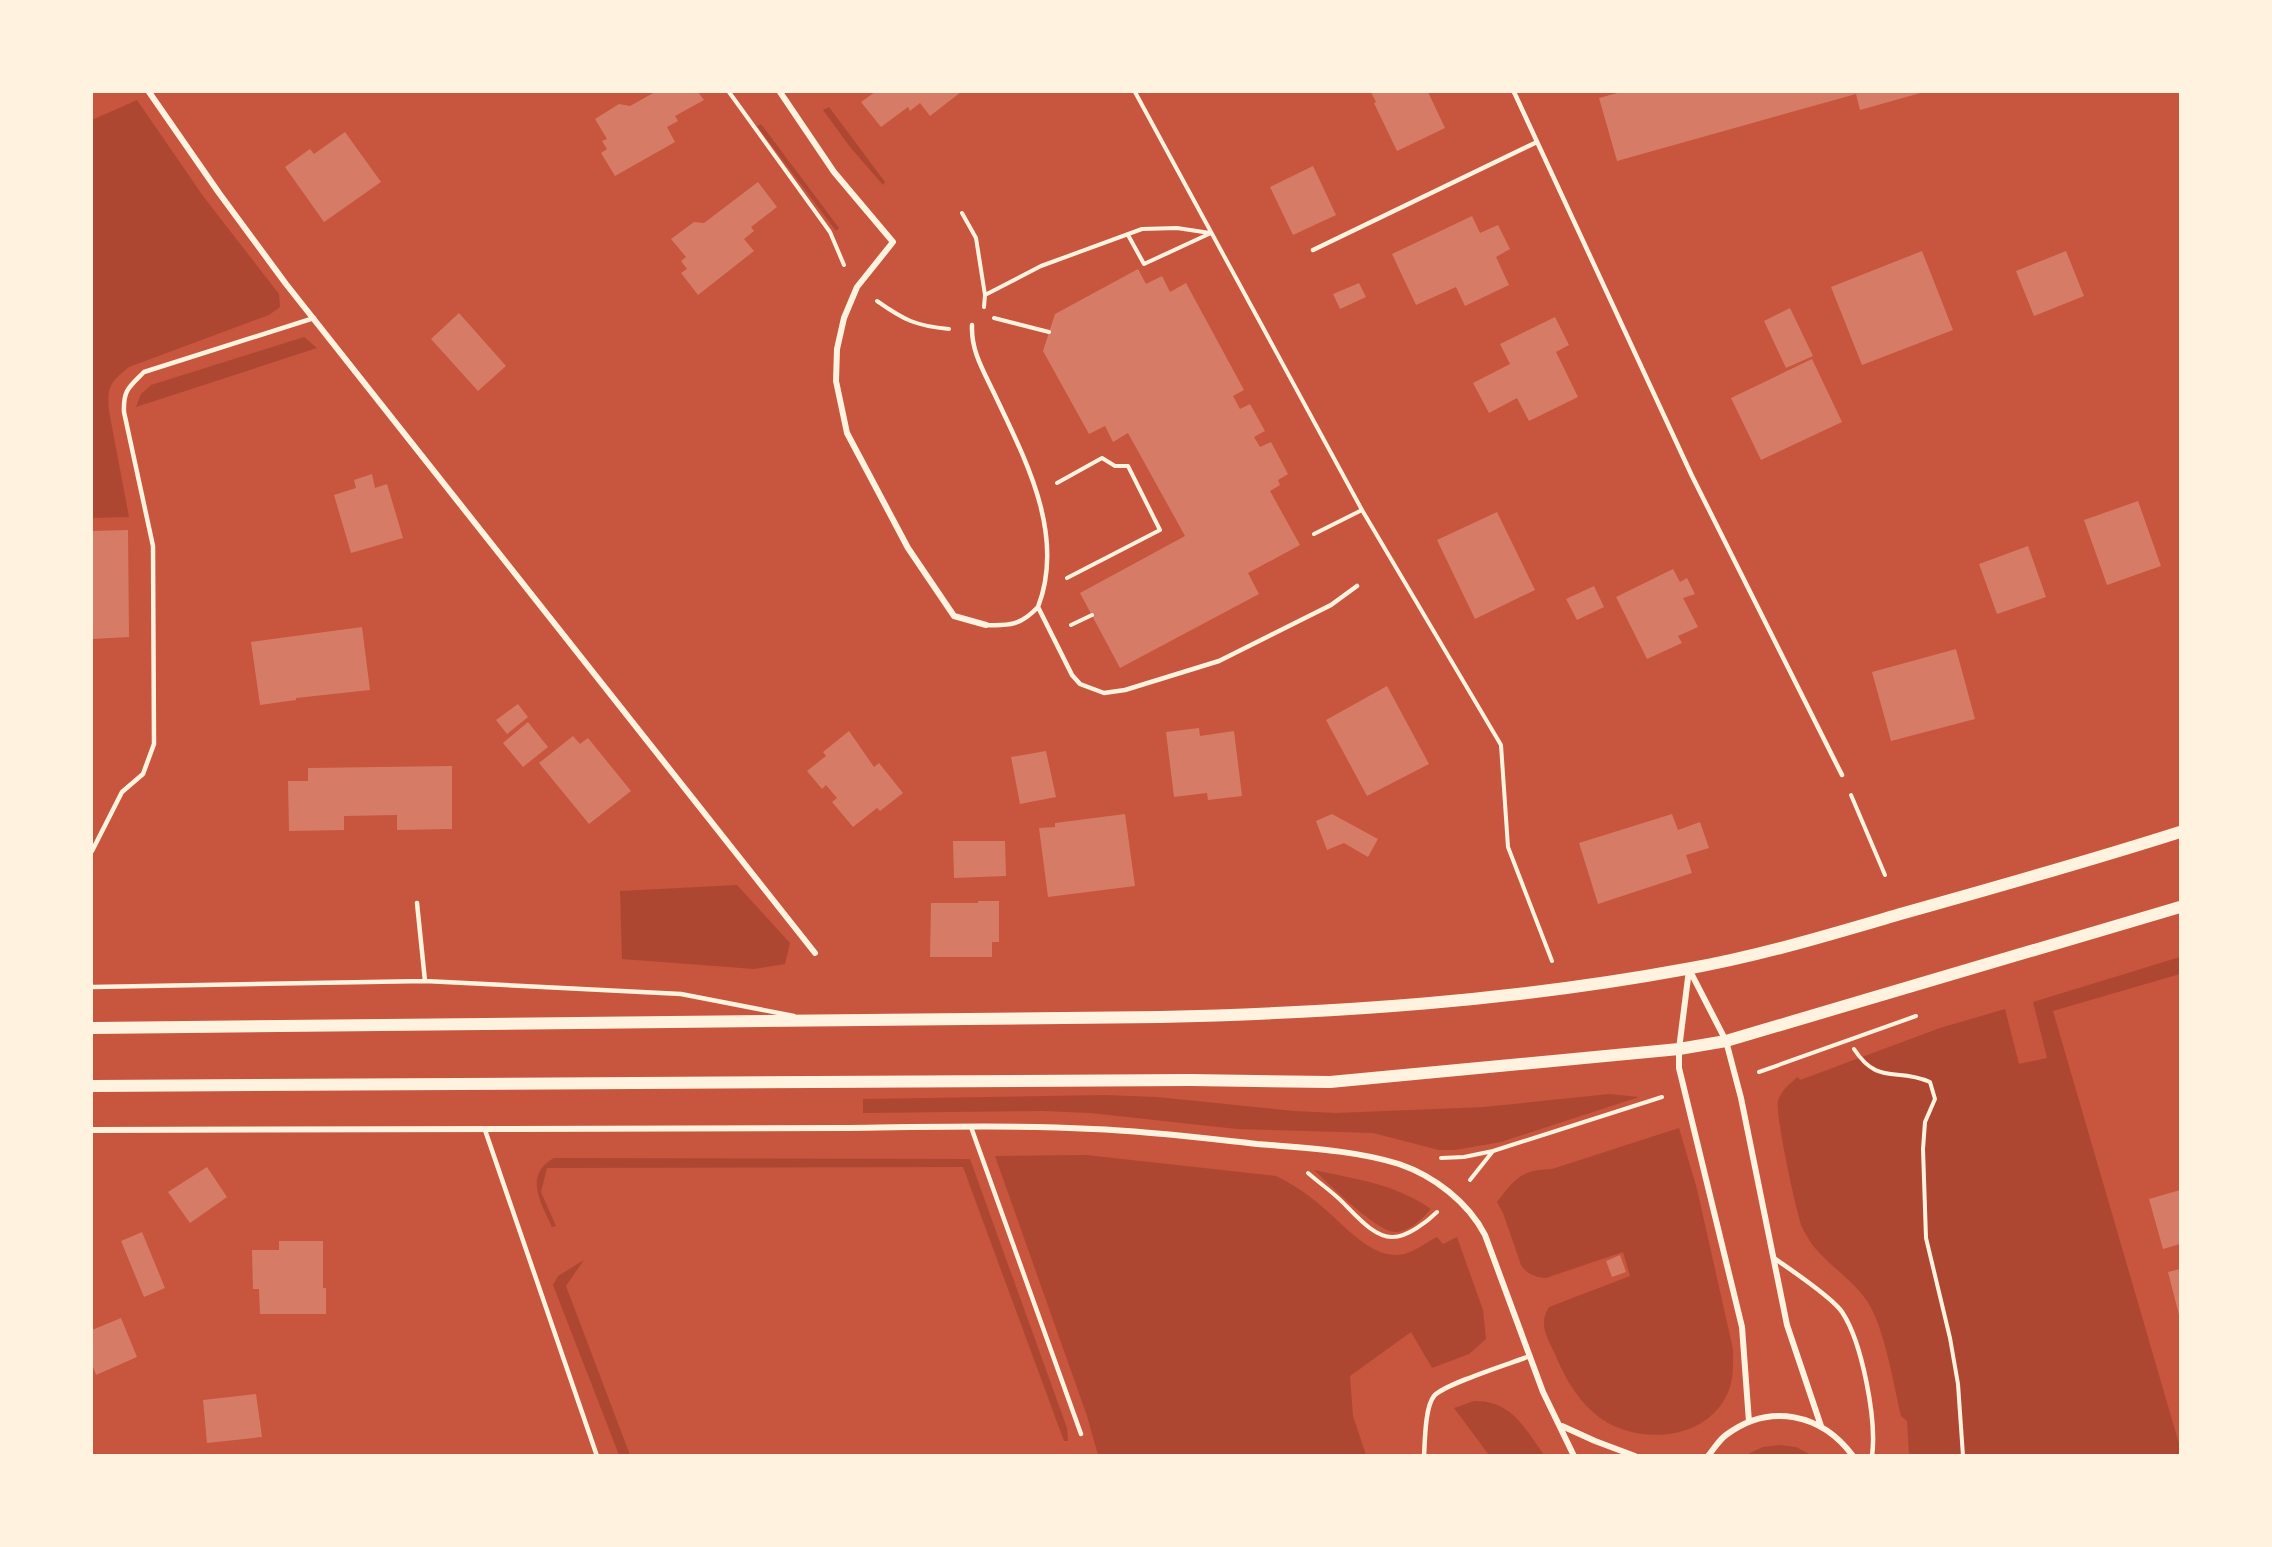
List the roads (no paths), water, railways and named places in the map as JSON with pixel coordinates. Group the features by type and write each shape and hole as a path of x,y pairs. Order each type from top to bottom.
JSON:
{"main road":[{"path":"92,1028 826,1022 1161,1017 1336,1011 1597,984 1689,969 1787,947 2079,865 2181,832"},
{"path":"92,1086 1122,1080 1330,1082 1678,1049 1726,1041 2181,907"}],"street":[{"path":"149,92 286,284 815,953"},
{"path":"780,92 834,172 893,242 857,287 844,318 837,349 836,381 847,433 908,548 954,616 986,625"},
{"path":"1689,969 1726,1041 1737,1077 1787,1325 1821,1426"},
{"path":"1689,969 1678,1049 1683,1090 1742,1327 1749,1422"},
{"path":"92,1130 971,1127 1094,1129 1275,1145 1354,1154 1393,1162 1420,1172 1454,1197 1478,1220 1543,1392 1574,1455"},
{"path":"1708,1455 1725,1435 1749,1422 1774,1416 1798,1417 1821,1426 1842,1440 1853,1455"},
{"path":"1561,1426 1635,1455"}],"lane":[{"path":"1514,92 1692,476 1842,775"},
{"path":"1312,250 1537,142"},
{"path":"92,851 122,792 143,774 154,744 153,546 124,412 124,397 131,385 144,372 314,318"},
{"path":"972,324 973,347 1025,458 1039,498 1046,530 1047,570 1044,593 1038,607 1026,620 1005,626 986,625"},
{"path":"1038,607 1072,675 1080,684 1104,693 1125,690 1219,662 1331,605 1358,586"},
{"path":"417,903 425,981"},
{"path":"92,987 425,981 681,994 826,1022"},
{"path":"971,1127 1081,1434"},
{"path":"485,1130 597,1455"},
{"path":"1774,1258 1842,1311 1854,1336 1867,1386 1872,1425 1872,1455"},
{"path":"1424,1455 1429,1408 1434,1395 1454,1384 1530,1356"}]}
